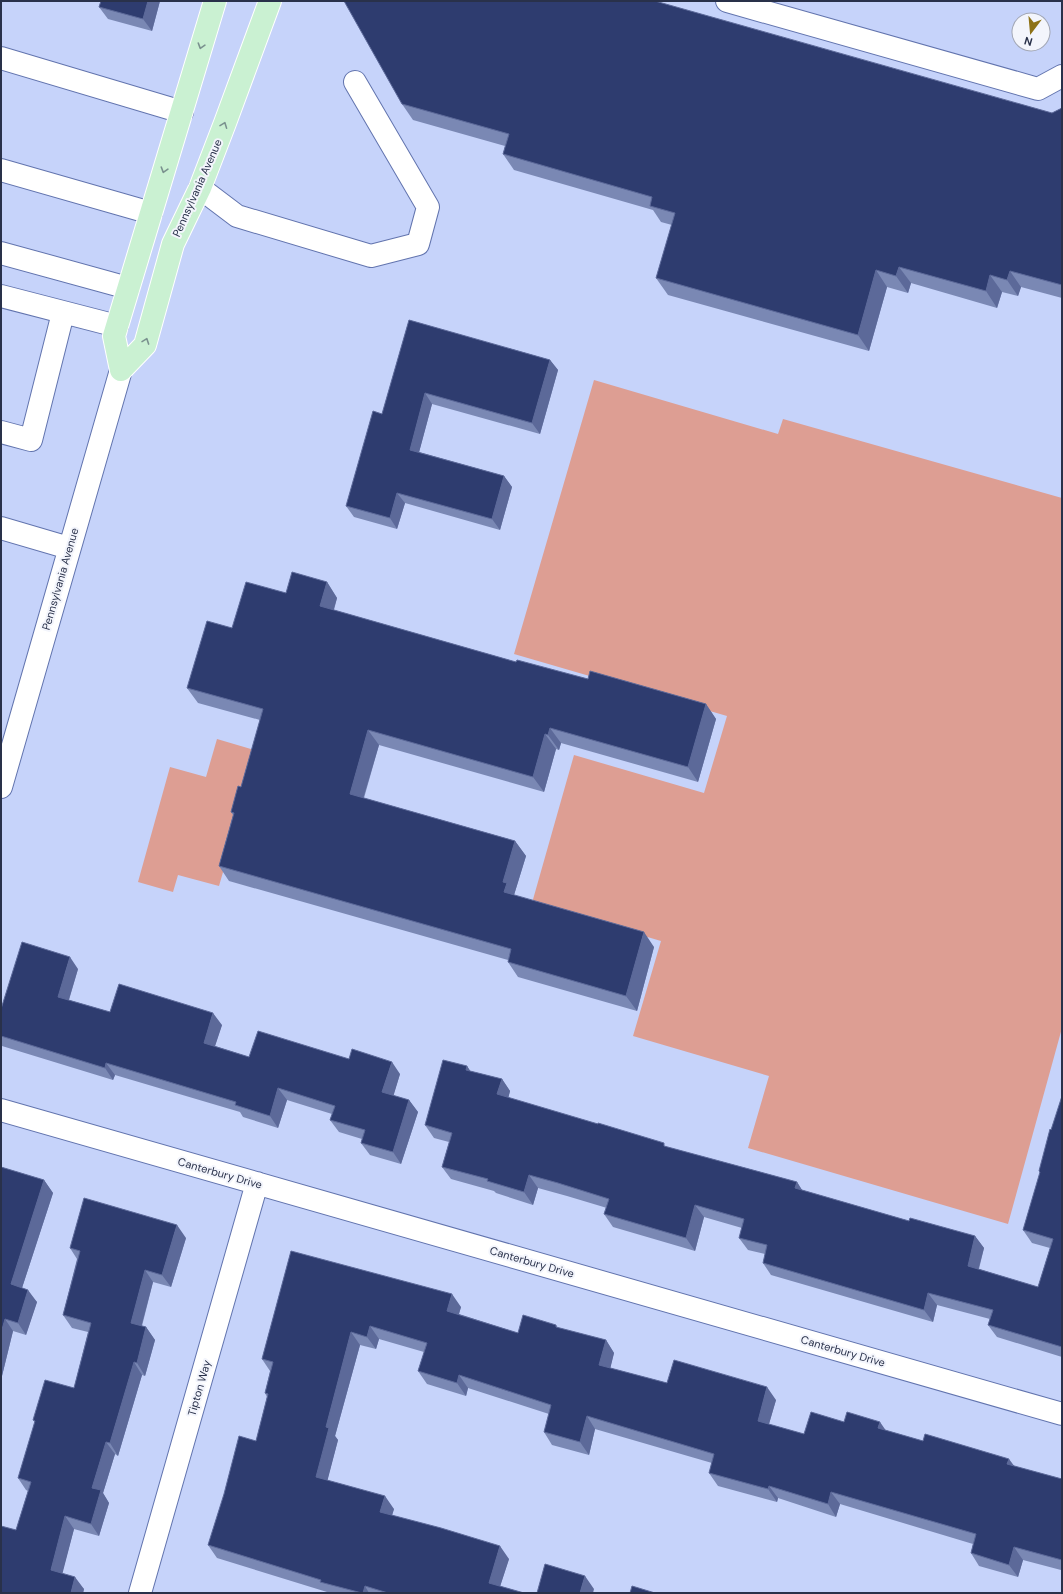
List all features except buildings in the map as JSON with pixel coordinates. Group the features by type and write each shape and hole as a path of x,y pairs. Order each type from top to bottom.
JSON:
{"main road":[{"name":"Pennsylvania Avenue","path":"121,370 114,336 215,1"},
{"name":"Pennsylvania Avenue","path":"121,370 145,345 173,244 200,188 270,1"}],"street":[{"path":"727,1 1038,89 1062,76"},
{"path":"1,58 182,112"},
{"path":"200,188 237,216 371,256 418,244 428,207 355,82"},
{"path":"1,170 151,213"},
{"path":"1,253 128,288"},
{"path":"1,296 117,326"},
{"path":"1,432 31,440 63,313"},
{"name":"Pennsylvania Avenue","path":"1,787 121,370"},
{"path":"1,528 69,548"},
{"name":"Canterbury Drive","path":"1,1110 1062,1414"},
{"name":"Tipton Way","path":"140,1593 257,1183"}],"shaded area":[{"path":"594,380 778,434 783,419 1062,498 1062,1028 1008,1224 748,1148 769,1076 633,1036 661,941 532,903 574,755 704,793 727,716 514,654"},
{"path":"217,739 258,751 219,886 178,875 173,892 138,882 170,767 206,777"}]}
